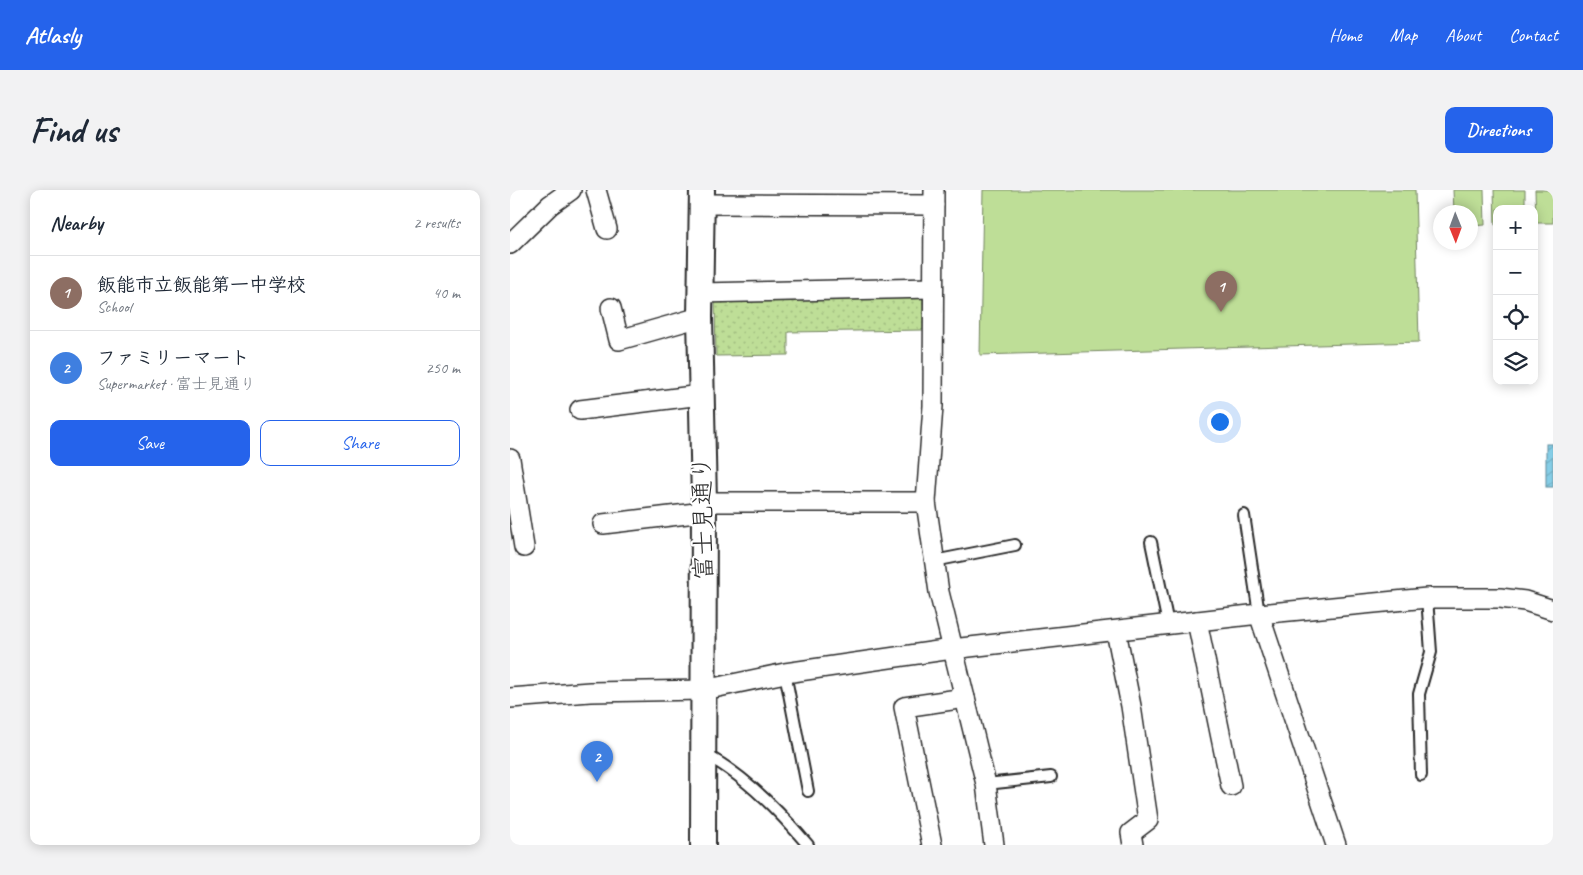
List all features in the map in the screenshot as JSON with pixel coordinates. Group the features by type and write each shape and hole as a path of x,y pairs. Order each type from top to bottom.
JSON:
{"street":[{"path":"596,190 607,228"},
{"path":"510,244 518,234 568,191"},
{"path":"702,197 934,197 933,406 926,502 934,561 952,649 986,784 994,845"},
{"name":"富士見通り","path":"702,197 700,317 704,507 703,845"},
{"path":"700,293 934,288"},
{"path":"611,308 619,340 700,317"},
{"path":"580,410 701,395"},
{"path":"510,459 524,547"},
{"path":"603,524 704,507 926,502"},
{"path":"510,698 590,692 704,690 785,673 952,649 1259,614 1427,598 1500,598 1525,601 1553,610"},
{"path":"1259,614 1336,845"},
{"path":"1197,621 1231,786"},
{"path":"1116,631 1131,706 1148,820 1131,833 1133,845"},
{"path":"932,845 904,707 965,698"}],"lane":[{"path":"1244,515 1259,614"},
{"path":"1151,542 1168,624"},
{"path":"934,561 1015,545"},
{"path":"1421,775 1419,694 1431,652 1427,598"},
{"path":"785,673 808,791"},
{"path":"702,752 726,764 808,845"},
{"path":"986,784 1051,777"}],"green space":[{"path":"983,190 1415,190 1419,342 980,355"},
{"path":"1453,190 1484,190 1485,225 1478,226 1478,205 1454,205"},
{"path":"1494,190 1525,190 1525,205 1494,205"},
{"path":"1535,190 1553,190 1553,223 1538,223 1538,205 1535,205"},
{"path":"923,297 923,330 788,332 788,355 716,356 715,300"}],"water":[{"path":"1546,444 1553,444 1553,487 1546,487"}],"place":[{"name":"飯能市立飯能第一中学校","path":"1221,312"},
{"name":"ファミリーマート","path":"597,782"}]}
